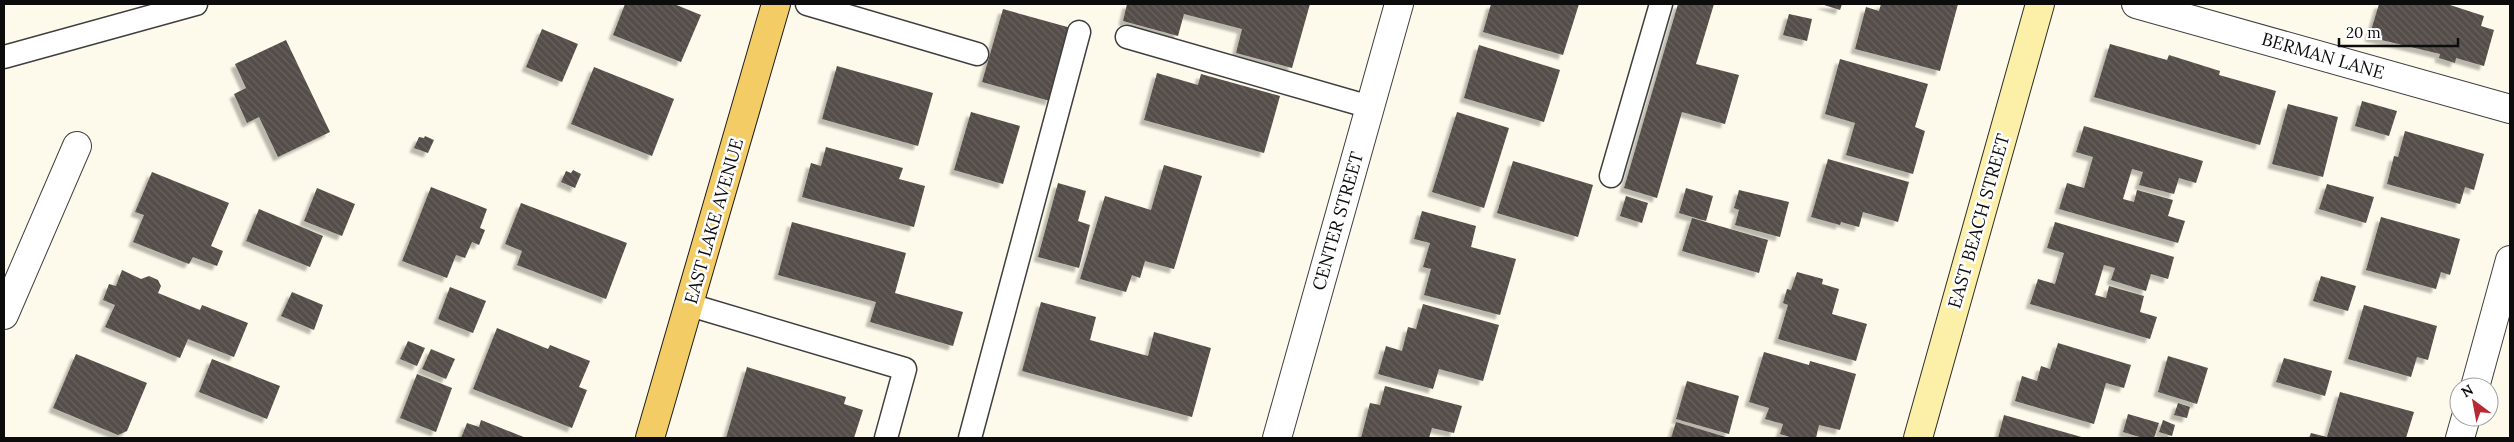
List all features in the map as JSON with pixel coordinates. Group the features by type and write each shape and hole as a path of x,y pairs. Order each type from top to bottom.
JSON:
{"main road":[{"name":"EAST LAKE AVENUE","path":"650,438 776,4"}],"street":[{"name":"CENTER STREET","path":"1277,438 1399,4"},
{"name":"EAST BEACH STREET","path":"1918,438 2040,4"},
{"name":"BERMAN LANE","path":"2136,4 2510,109"},
{"path":"4,315 77,146"},
{"path":"2478,377 2510,260"}],"lane":[{"path":"4,57 196,4"},
{"path":"807,4 977,54"},
{"path":"1611,176 1661,4"},
{"path":"970,438 1079,32"},
{"path":"1127,37 1370,107"},
{"path":"690,305 905,369 886,438"}],"building":[{"path":"625,4 674,4 701,15 681,62 613,35"},
{"path":"1127,4 1310,4 1292,68 1236,53 1242,29 1184,14 1178,36 1123,21"},
{"path":"1491,4 1579,4 1563,55 1483,32"},
{"path":"1678,4 1714,4 1696,64 1739,75 1725,124 1682,112 1657,198 1624,188"},
{"path":"1821,4 1842,4 1840,10"},
{"path":"1881,4 1958,4 1940,71 1855,49 1866,7 1879,11"},
{"path":"2379,4 2447,4 2484,16 2481,26 2494,30 2484,66 2456,58 2455,63 2439,58 2440,54 2369,37"},
{"path":"1003,9 1071,28 1050,101 982,82"},
{"path":"1789,14 1812,19 1807,41 1783,35"},
{"path":"542,29 578,44 562,82 526,67"},
{"path":"286,40 330,132 278,157 259,117 247,123 234,94 246,88 235,64"},
{"path":"2110,44 2167,60 2169,55 2220,71 2219,75 2276,91 2260,145 2094,97"},
{"path":"1479,45 1560,70 1544,122 1464,98"},
{"path":"1840,59 1928,84 1915,127 1925,131 1913,174 1846,155 1855,123 1825,114"},
{"path":"837,66 933,93 918,146 822,119"},
{"path":"594,67 674,99 652,156 571,124"},
{"path":"1157,73 1198,85 1201,74 1280,96 1264,153 1144,120"},
{"path":"2362,101 2397,111 2389,136 2355,126"},
{"path":"2288,104 2338,117 2323,177 2272,164"},
{"path":"971,112 1020,126 1003,184 954,170"},
{"path":"1457,112 1509,128 1484,208 1432,192"},
{"path":"2084,126 2203,161 2196,183 2179,178 2174,194 2139,185 2143,172 2132,169 2123,199 2134,202 2137,190 2173,200 2168,216 2185,221 2178,243 2059,209 2067,183 2084,188 2093,157 2076,152"},
{"path":"2405,131 2484,154 2474,190 2465,187 2460,204 2387,184 2394,156 2398,157"},
{"path":"425,136 434,140 428,153 414,148 419,137 424,138"},
{"path":"826,147 903,168 899,179 925,186 914,227 802,197 811,163 821,166"},
{"path":"1828,159 1909,182 1898,222 1863,212 1859,227 1841,222 1840,225 1811,217"},
{"path":"1513,161 1593,185 1578,237 1497,213"},
{"path":"1164,165 1202,176 1174,269 1145,261 1140,278 1132,275 1126,292 1080,279 1105,196 1151,210"},
{"path":"573,170 581,174 575,188 561,182 566,171 571,173"},
{"path":"152,172 229,203 211,246 223,251 217,266 193,257 189,264 133,242 144,215 135,212"},
{"path":"1058,183 1086,191 1078,221 1090,225 1079,268 1038,257"},
{"path":"2327,184 2374,197 2366,223 2319,209"},
{"path":"431,187 487,209 480,228 485,230 479,245 472,242 465,258 456,255 447,278 402,261"},
{"path":"317,188 355,204 342,236 304,221"},
{"path":"1686,188 1713,196 1706,221 1679,213"},
{"path":"1739,190 1789,202 1780,237 1735,225 1739,210 1734,208"},
{"path":"1626,196 1648,203 1642,223 1620,216"},
{"path":"521,203 627,243 606,299 517,265 522,251 505,244"},
{"path":"259,209 323,236 310,267 246,241"},
{"path":"1422,211 1476,226 1471,247 1516,259 1500,315 1424,295 1431,269 1423,267 1430,243 1414,239"},
{"path":"2381,217 2460,239 2450,275 2441,272 2436,289 2366,270"},
{"path":"1692,218 1768,240 1759,273 1682,251"},
{"path":"792,222 906,253 895,293 963,312 953,346 870,322 876,302 778,275"},
{"path":"2055,222 2174,257 2168,279 2151,274 2146,291 2111,280 2115,268 2104,265 2095,295 2106,298 2109,286 2144,296 2140,312 2157,317 2150,339 2030,304 2038,279 2055,284 2064,253 2047,248"},
{"path":"122,270 141,279 149,276 158,280 161,286 158,293 200,310 202,305 248,323 234,357 188,339 180,358 105,327 115,305 103,300 109,284 116,286"},
{"path":"1797,272 1823,279 1822,284 1839,289 1832,314 1867,324 1856,361 1778,339 1788,305 1783,303 1787,289 1791,290"},
{"path":"2321,276 2356,286 2348,311 2313,301"},
{"path":"450,287 486,301 473,333 438,319"},
{"path":"292,292 323,305 314,330 281,316"},
{"path":"1041,302 1096,317 1090,340 1148,356 1154,332 1211,348 1192,417 1022,371"},
{"path":"1423,304 1499,325 1483,381 1439,369 1433,389 1378,374 1386,346 1402,351 1408,327 1416,329"},
{"path":"2364,305 2437,326 2428,360 2417,357 2411,377 2348,359"},
{"path":"497,328 548,349 550,345 590,361 579,387 587,390 572,428 473,389"},
{"path":"408,341 425,348 417,366 400,359"},
{"path":"2058,343 2131,365 2124,388 2106,383 2094,424 2015,401 2022,376 2037,381 2041,366 2050,369"},
{"path":"431,349 455,359 446,379 422,369"},
{"path":"1764,352 1809,365 1810,361 1856,374 1840,430 1819,425 1816,438 1793,438 1780,434 1783,424 1765,419 1769,408 1749,402"},
{"path":"76,354 147,383 127,431 118,435 53,408"},
{"path":"2168,356 2208,368 2197,404 2158,392"},
{"path":"2284,358 2332,371 2325,396 2276,382"},
{"path":"212,359 280,386 267,419 199,392"},
{"path":"747,367 846,397 844,404 863,410 854,438 726,438"},
{"path":"417,374 452,388 436,432 400,418"},
{"path":"1687,381 1739,396 1729,434 1676,419"},
{"path":"1385,386 1462,406 1454,433 1432,428 1429,438 1361,438 1370,403 1380,405"},
{"path":"2340,392 2414,412 2406,438 2309,438 2311,433 2327,437"},
{"path":"2178,403 2190,407 2187,418 2174,415"},
{"path":"2128,414 2159,423 2154,438 2143,438 2123,432"},
{"path":"2004,415 2085,438 1998,438"},
{"path":"481,420 526,438 461,438 467,423 479,427"},
{"path":"2163,420 2175,425 2172,436 2159,432"},
{"path":"1676,422 1729,438 1671,438"}]}
